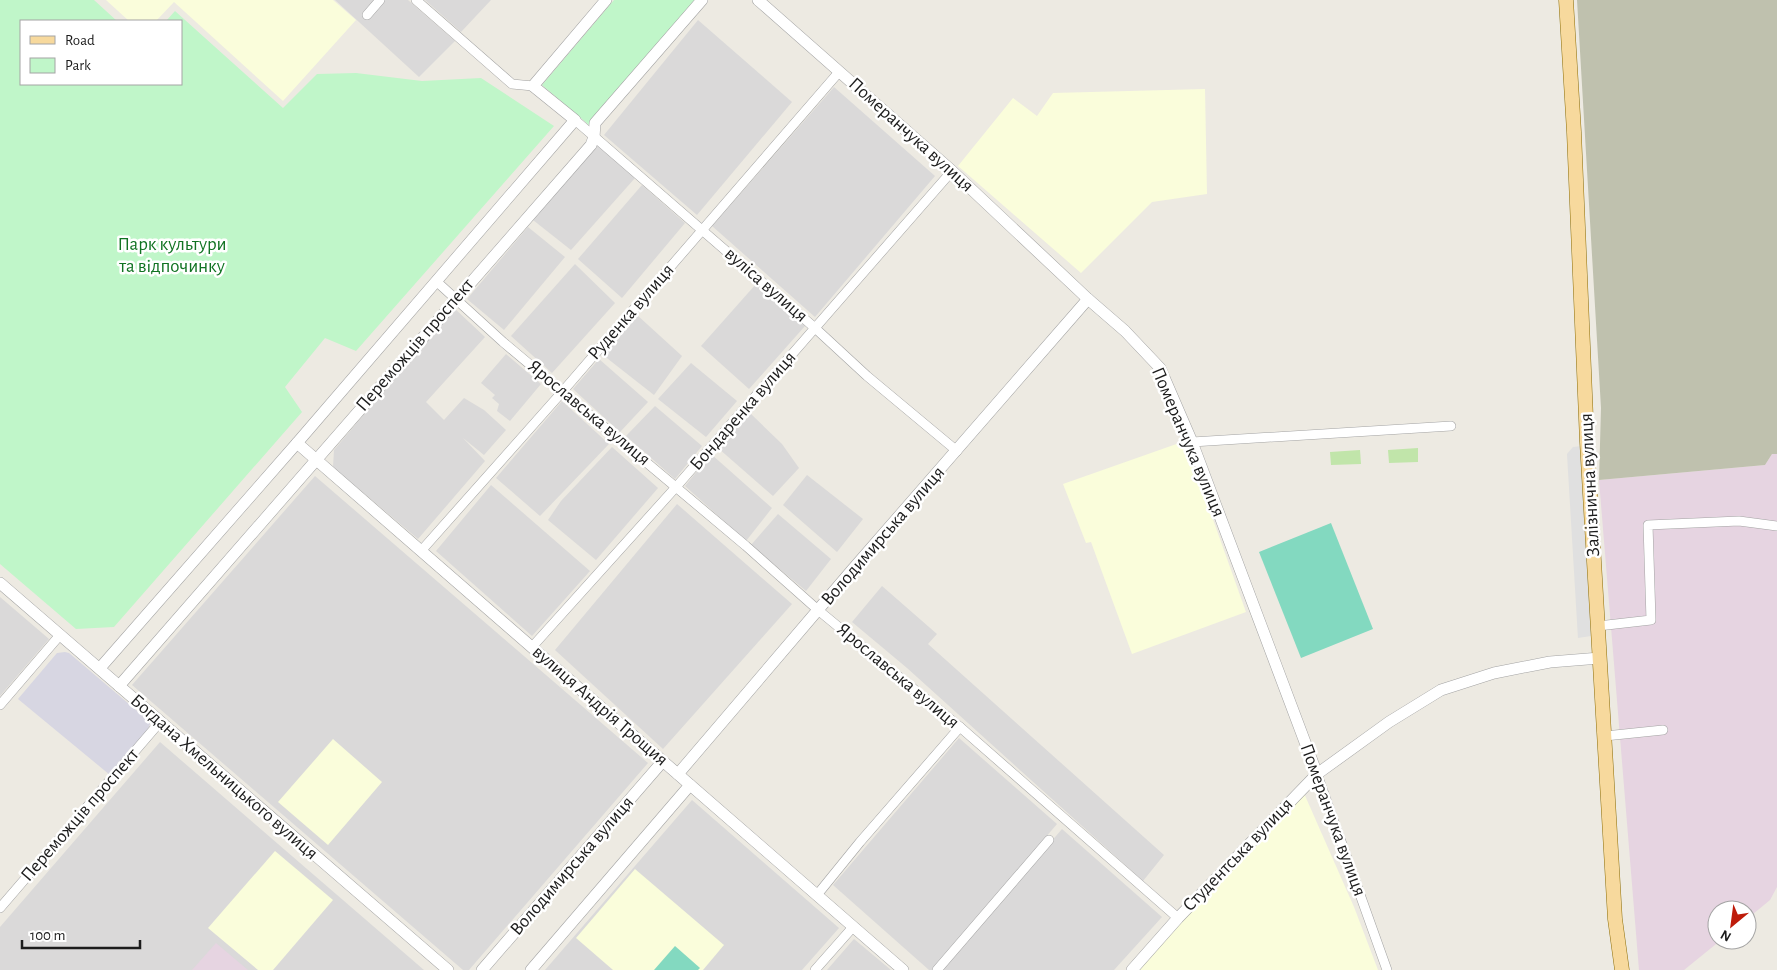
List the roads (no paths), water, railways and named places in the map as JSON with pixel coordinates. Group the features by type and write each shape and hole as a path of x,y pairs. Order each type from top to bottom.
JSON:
{"main road":[{"name":"Залізнична вулиця","path":"1566,0 1574,132 1587,442 1616,919 1622,970"}],"street":[{"path":"367,15 380,0"},
{"path":"416,0 512,84 533,86 575,120"},
{"path":"533,86 606,0"},
{"name":"Переможців проспект","path":"119,686 591,145 594,137 595,123 702,0"},
{"name":"Померанчука вулиця","path":"758,0 952,171 1088,299 1125,330 1160,368 1192,442 1317,774 1387,970"},
{"name":"Руденка вулиця","path":"421,551 563,391 839,72"},
{"name":"Переможців проспект","path":"100,668 575,120"},
{"name":"вуліса вулиця","path":"575,120 815,328 867,376 957,451"},
{"name":"Бондаренка вулиця","path":"532,647 676,487 952,171"},
{"name":"Ярославська вулиця","path":"436,281 503,342 676,487 818,610 960,726 1178,918"},
{"name":"Володимирська вулиця","path":"678,774 1088,299"},
{"path":"1192,442 1451,426"},
{"name":"вулиця Андрія Трощия","path":"297,443 903,970"},
{"path":"1598,626 1651,620 1648,525 1739,521 1777,526"},
{"name":"Богдана Хмельницького вулиця","path":"0,583 448,970"},
{"path":"0,705 60,635"},
{"name":"Студентська вулиця","path":"1132,970 1178,918 1317,774 1389,722 1441,690 1494,673 1550,662 1600,658"},
{"name":"Переможців проспект","path":"0,908 160,722"},
{"path":"817,895 960,726"},
{"path":"1605,736 1663,730"},
{"name":"Володимирська вулиця","path":"482,970 663,761"},
{"name":"Володимирська вулиця","path":"531,970 690,785"},
{"path":"938,970 1049,840"},
{"path":"815,970 853,926"}],"park label":[{"name":"Парк культури та відпочинку","path":"172,255"}]}
